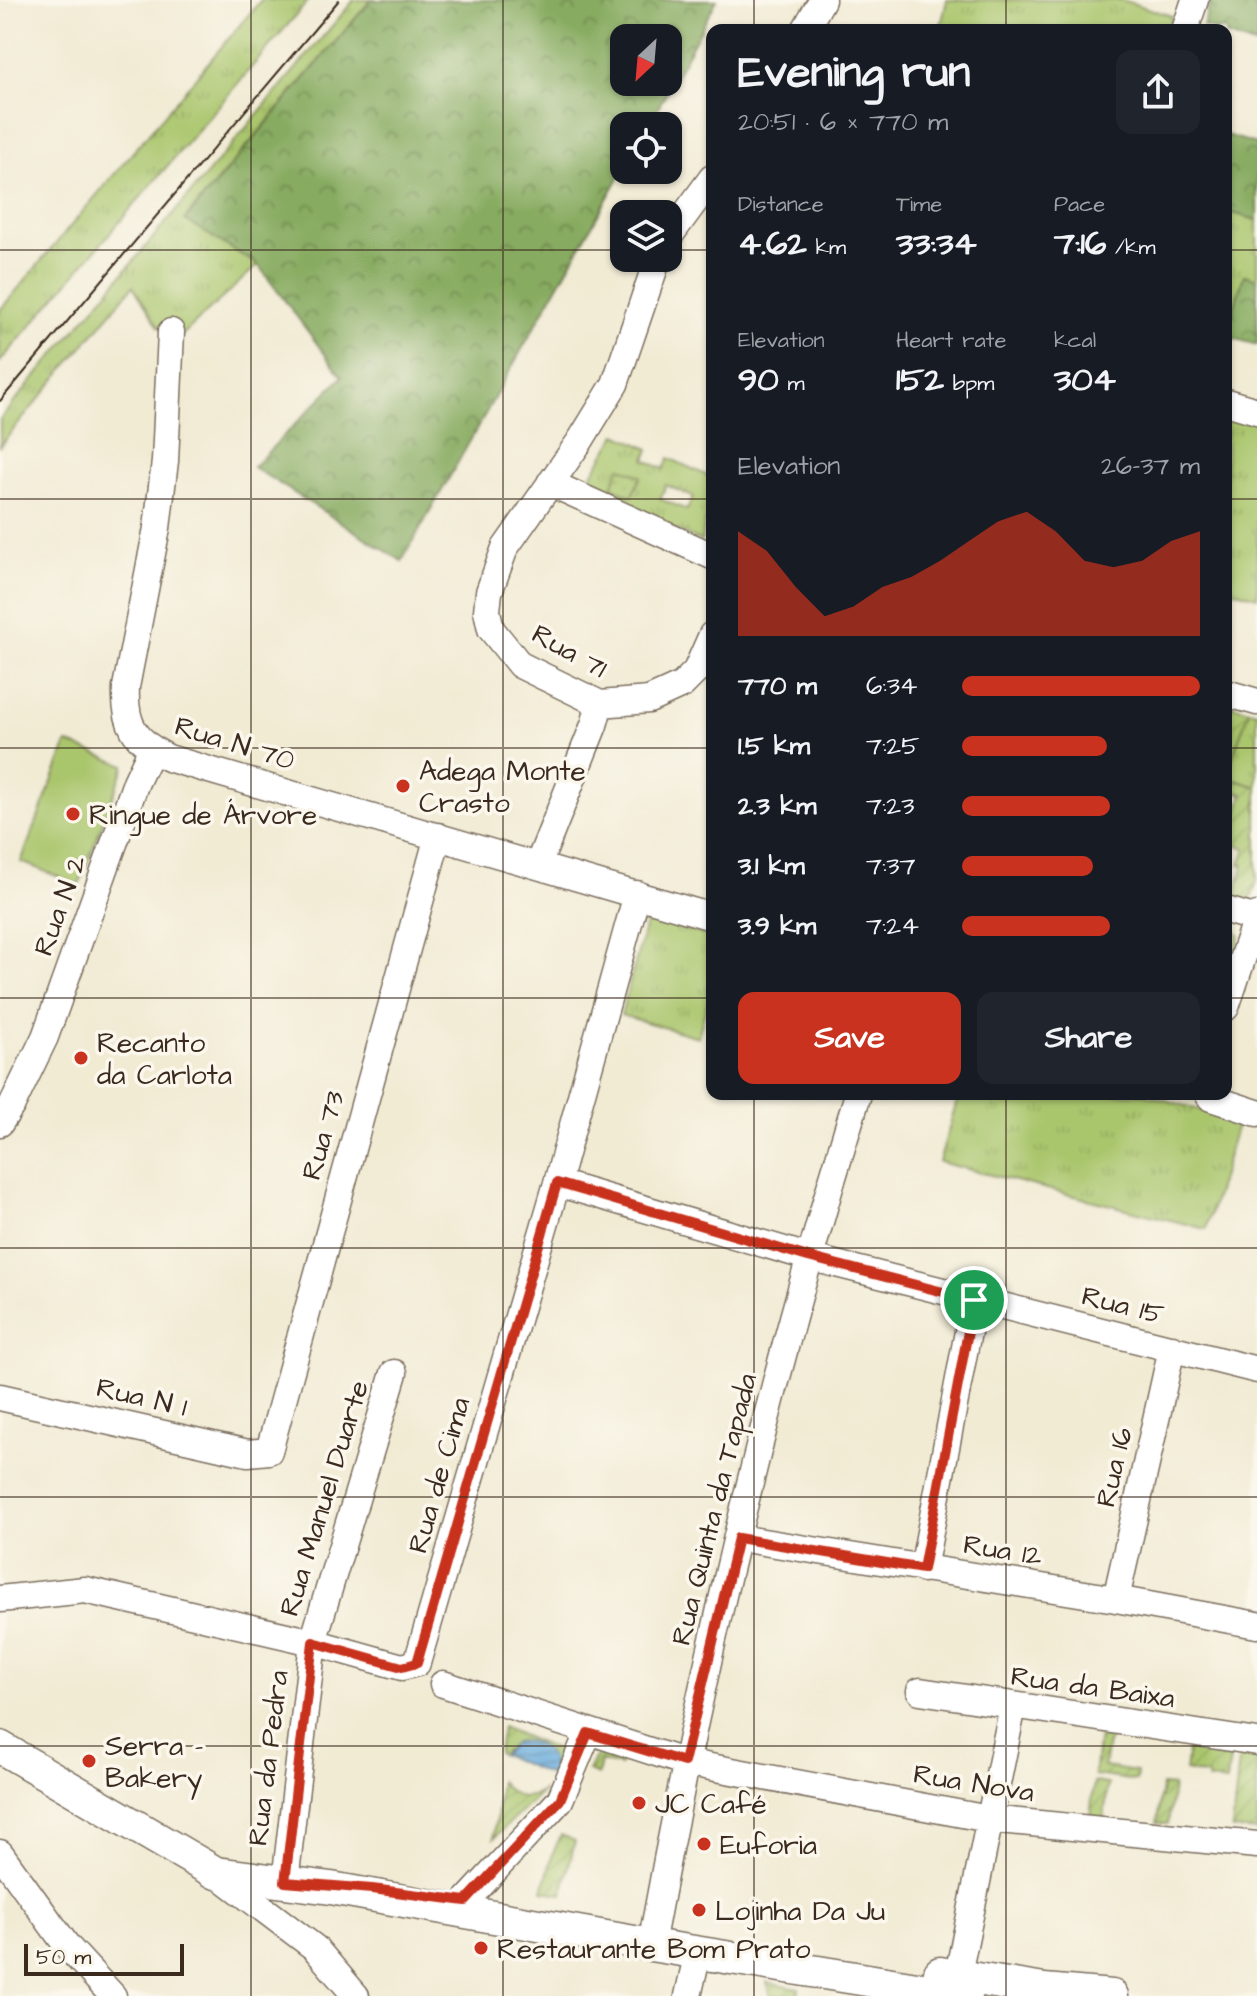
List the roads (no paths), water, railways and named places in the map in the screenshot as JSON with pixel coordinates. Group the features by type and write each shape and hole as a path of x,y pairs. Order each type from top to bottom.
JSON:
{"street":[{"path":"808,24 822,0"},
{"path":"1187,24 1195,0"},
{"path":"682,219 706,186"},
{"name":"Rua 71","path":"653,272 615,384 505,548 489,592 487,611 491,629 520,665 600,704 649,700 682,685 696,671 706,648"},
{"name":"Rua N 70","path":"171,332 165,461 157,528 126,687 125,712 131,727 151,750 168,758 706,915"},
{"path":"1232,404 1257,411"},
{"path":"550,483 706,553"},
{"path":"1232,695 1257,702"},
{"path":"538,865 600,704"},
{"name":"Rua N 2","path":"0,1123 45,1037 136,782 151,750"},
{"name":"Rua 73","path":"269,1451 438,836"},
{"name":"Rua de Cima","path":"0,1599 85,1590 313,1642 402,1667 417,1663 557,1183 637,894"},
{"path":"1232,912 1257,918 1232,990"},
{"name":"Rua Quinta da Tapada","path":"652,1936 684,1762 738,1538 808,1257 856,1100"},
{"path":"1217,1100 1257,1113"},
{"name":"Rua 15","path":"557,1183 808,1257 1257,1370"},
{"path":"923,1569 974,1300"},
{"name":"Rua 16","path":"1116,1599 1172,1348"},
{"name":"Rua Manuel Duarte","path":"313,1642 394,1373"},
{"name":"Rua N 1","path":"0,1397 248,1453 269,1451"},
{"name":"Rua 12","path":"738,1538 1257,1625"},
{"name":"Rua da Pedra","path":"285,1882 313,1642"},
{"name":"Rua Nova","path":"443,1684 684,1762 989,1819 1257,1845"},
{"name":"Rua da Baixa","path":"920,1691 1257,1742"},
{"path":"959,1988 1013,1706"},
{"path":"466,1901 560,1800 588,1733"},
{"path":"0,1747 216,1873 315,1948 356,1996"},
{"path":"0,1853 67,1946 113,1996"},
{"path":"216,1873 652,1936 698,1952 872,1989 959,1988 1112,1996"},
{"path":"331,1888 372,1889 466,1901 959,1988"},
{"path":"688,1996 698,1952"}],"water":[{"path":"527,1741 548,1753 553,1776 502,1755 515,1743"}],"tram line":[{"path":"0,401 339,0"}],"place":[{"name":"Adega Monte Crasto","path":"403,786"},
{"name":"Ringue de Árvore","path":"73,814"},
{"name":"Recanto da Carlota","path":"81,1058"},
{"name":"Serra - Bakery","path":"89,1761"},
{"name":"JC Café","path":"639,1803"},
{"name":"Euforia","path":"704,1844"},
{"name":"Lojinha Da Ju","path":"699,1910"},
{"name":"Restaurante Bom Prato","path":"481,1948"}]}
